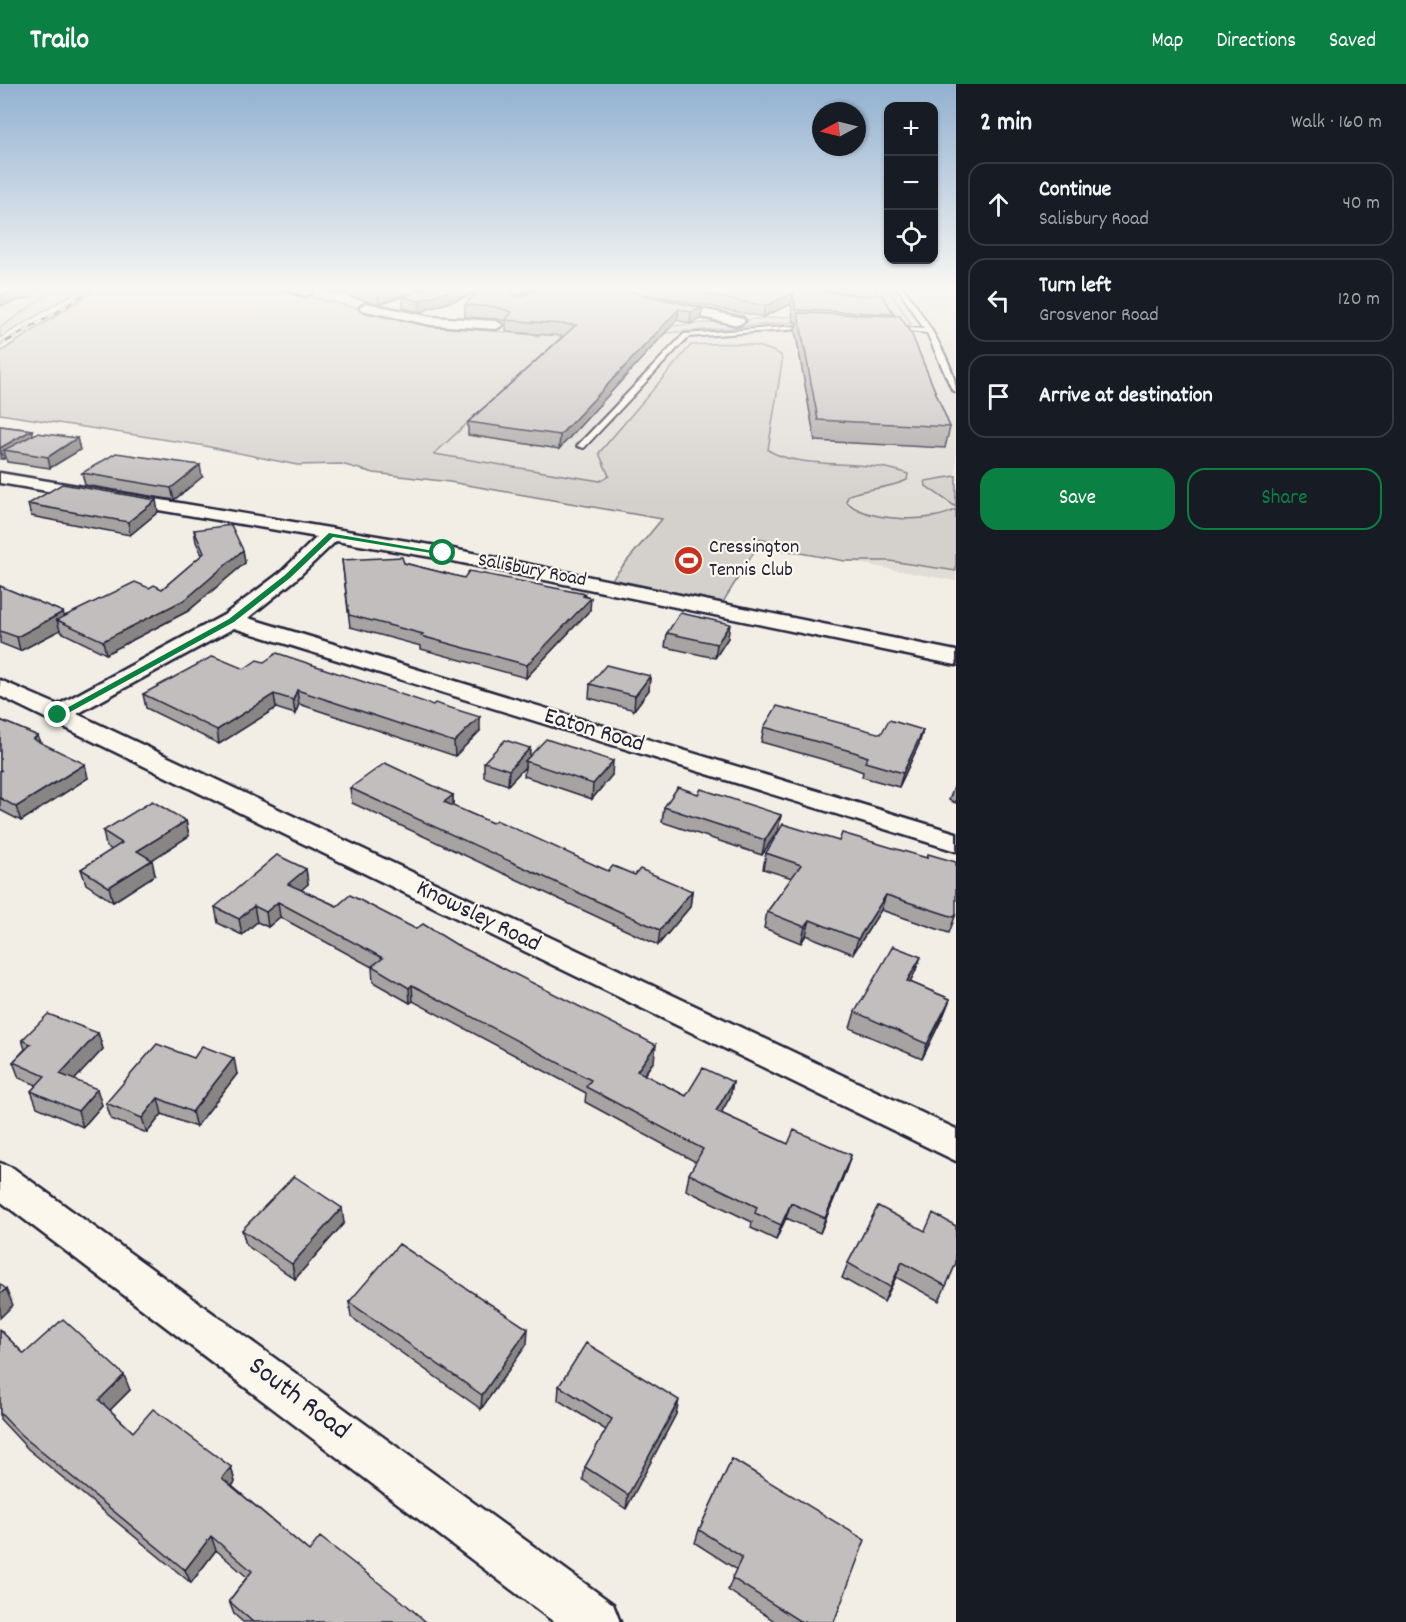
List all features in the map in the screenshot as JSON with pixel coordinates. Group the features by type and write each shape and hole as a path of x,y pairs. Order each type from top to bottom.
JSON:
{"street":[{"name":"Salisbury Road","path":"0,478 454,555 956,658"},
{"path":"58,715 232,620 288,576 331,535"},
{"name":"Eaton Road","path":"232,620 956,842"},
{"name":"Knowsley Road","path":"0,687 956,1146"},
{"name":"South Road","path":"0,1179 595,1622"}],"lane":[{"path":"581,446 664,359"},
{"path":"942,359 956,390"}],"shaded area":[{"path":"0,359 573,359 512,382 434,454 600,481 609,476 599,453 679,359 782,359 768,450 798,460 874,466 908,474 907,480 849,495 846,501 855,508 883,517 916,519 946,514 956,509 956,571 890,561 845,561 766,547 768,541 758,539 761,541 723,602 612,579 662,519 450,482 374,473 341,464 297,465 200,445 0,414"},
{"path":"572,359 956,359 956,581 824,557 841,521 433,454 512,382"},
{"path":"956,476 956,507 926,486 925,481"}],"building":[{"path":"538,359 632,359 560,435 468,422"},
{"path":"807,359 922,359 950,427 818,420"},
{"path":"0,426 32,430 0,448"},
{"path":"37,433 77,438 48,457 4,450"},
{"path":"116,453 200,465 171,488 82,473"},
{"path":"62,484 156,500 128,522 28,504"},
{"path":"231,525 243,550 186,599 103,641 57,620 135,582 149,588 154,585 162,589 204,553 194,530"},
{"path":"402,557 404,563 464,578 469,571 585,594 583,596 591,598 527,665 349,615 342,560"},
{"path":"0,586 63,612 17,637 0,631"},
{"path":"680,613 730,624 717,644 667,633"},
{"path":"277,653 433,705 435,703 480,717 454,742 297,690 293,700 274,694 217,730 143,694 213,656 244,669 257,660 264,662"},
{"path":"606,665 650,676 635,696 590,684"},
{"path":"777,706 881,734 889,720 923,730 903,773 865,762 868,757 854,752 764,727"},
{"path":"0,720 38,736 33,739 85,764 16,807 0,798"},
{"path":"546,739 613,761 593,784 525,761"},
{"path":"505,740 530,748 509,770 484,762"},
{"path":"385,763 453,795 444,802 492,823 496,820 608,871 613,866 635,875 640,869 692,891 660,930 350,788"},
{"path":"678,787 698,794 701,789 781,815 765,840 664,807"},
{"path":"152,801 186,821 137,851 152,860 109,887 81,869 122,843 103,831"},
{"path":"783,824 839,841 842,833 927,858 928,854 956,862 956,913 954,917 886,895 858,939 810,920 805,927 767,912 801,865 766,853"},
{"path":"277,855 306,869 288,884 337,906 350,895 416,929 423,924 457,945 656,1045 637,1071 686,1096 703,1068 733,1082 716,1111 788,1144 794,1130 851,1155 825,1218 791,1203 781,1225 755,1213 757,1207 689,1174 703,1149 586,1087 591,1080 412,985 409,988 372,966 383,958 278,902 266,912 254,906 239,919 215,907"},
{"path":"893,946 921,957 907,981 950,999 927,1044 855,1012"},
{"path":"48,1014 98,1033 60,1074 97,1089 78,1111 31,1091 45,1076 13,1062 31,1044 22,1040"},
{"path":"157,1044 194,1058 202,1046 234,1058 192,1112 158,1098 142,1118 106,1103"},
{"path":"294,1176 342,1208 292,1264 242,1230"},
{"path":"878,1206 925,1231 933,1213 956,1226 956,1263 946,1286 902,1262 890,1287 848,1263"},
{"path":"399,1244 528,1329 482,1395 349,1302"},
{"path":"0,1284 6,1289 0,1294"},
{"path":"63,1319 124,1375 99,1400 133,1432 153,1409 231,1467 222,1478 309,1551 320,1537 426,1622 253,1622 229,1601 252,1571 211,1536 185,1570 20,1434 0,1413 0,1330 24,1354"},
{"path":"586,1343 679,1400 628,1495 585,1467 612,1419 559,1386"},
{"path":"732,1459 865,1540 834,1622 801,1622 732,1578 742,1557 699,1530"}],"place":[{"name":"Cressington Tennis Club","path":"688,560"}],"route":[{"path":"58,715 232,620 288,576 331,535 443,553"}]}
